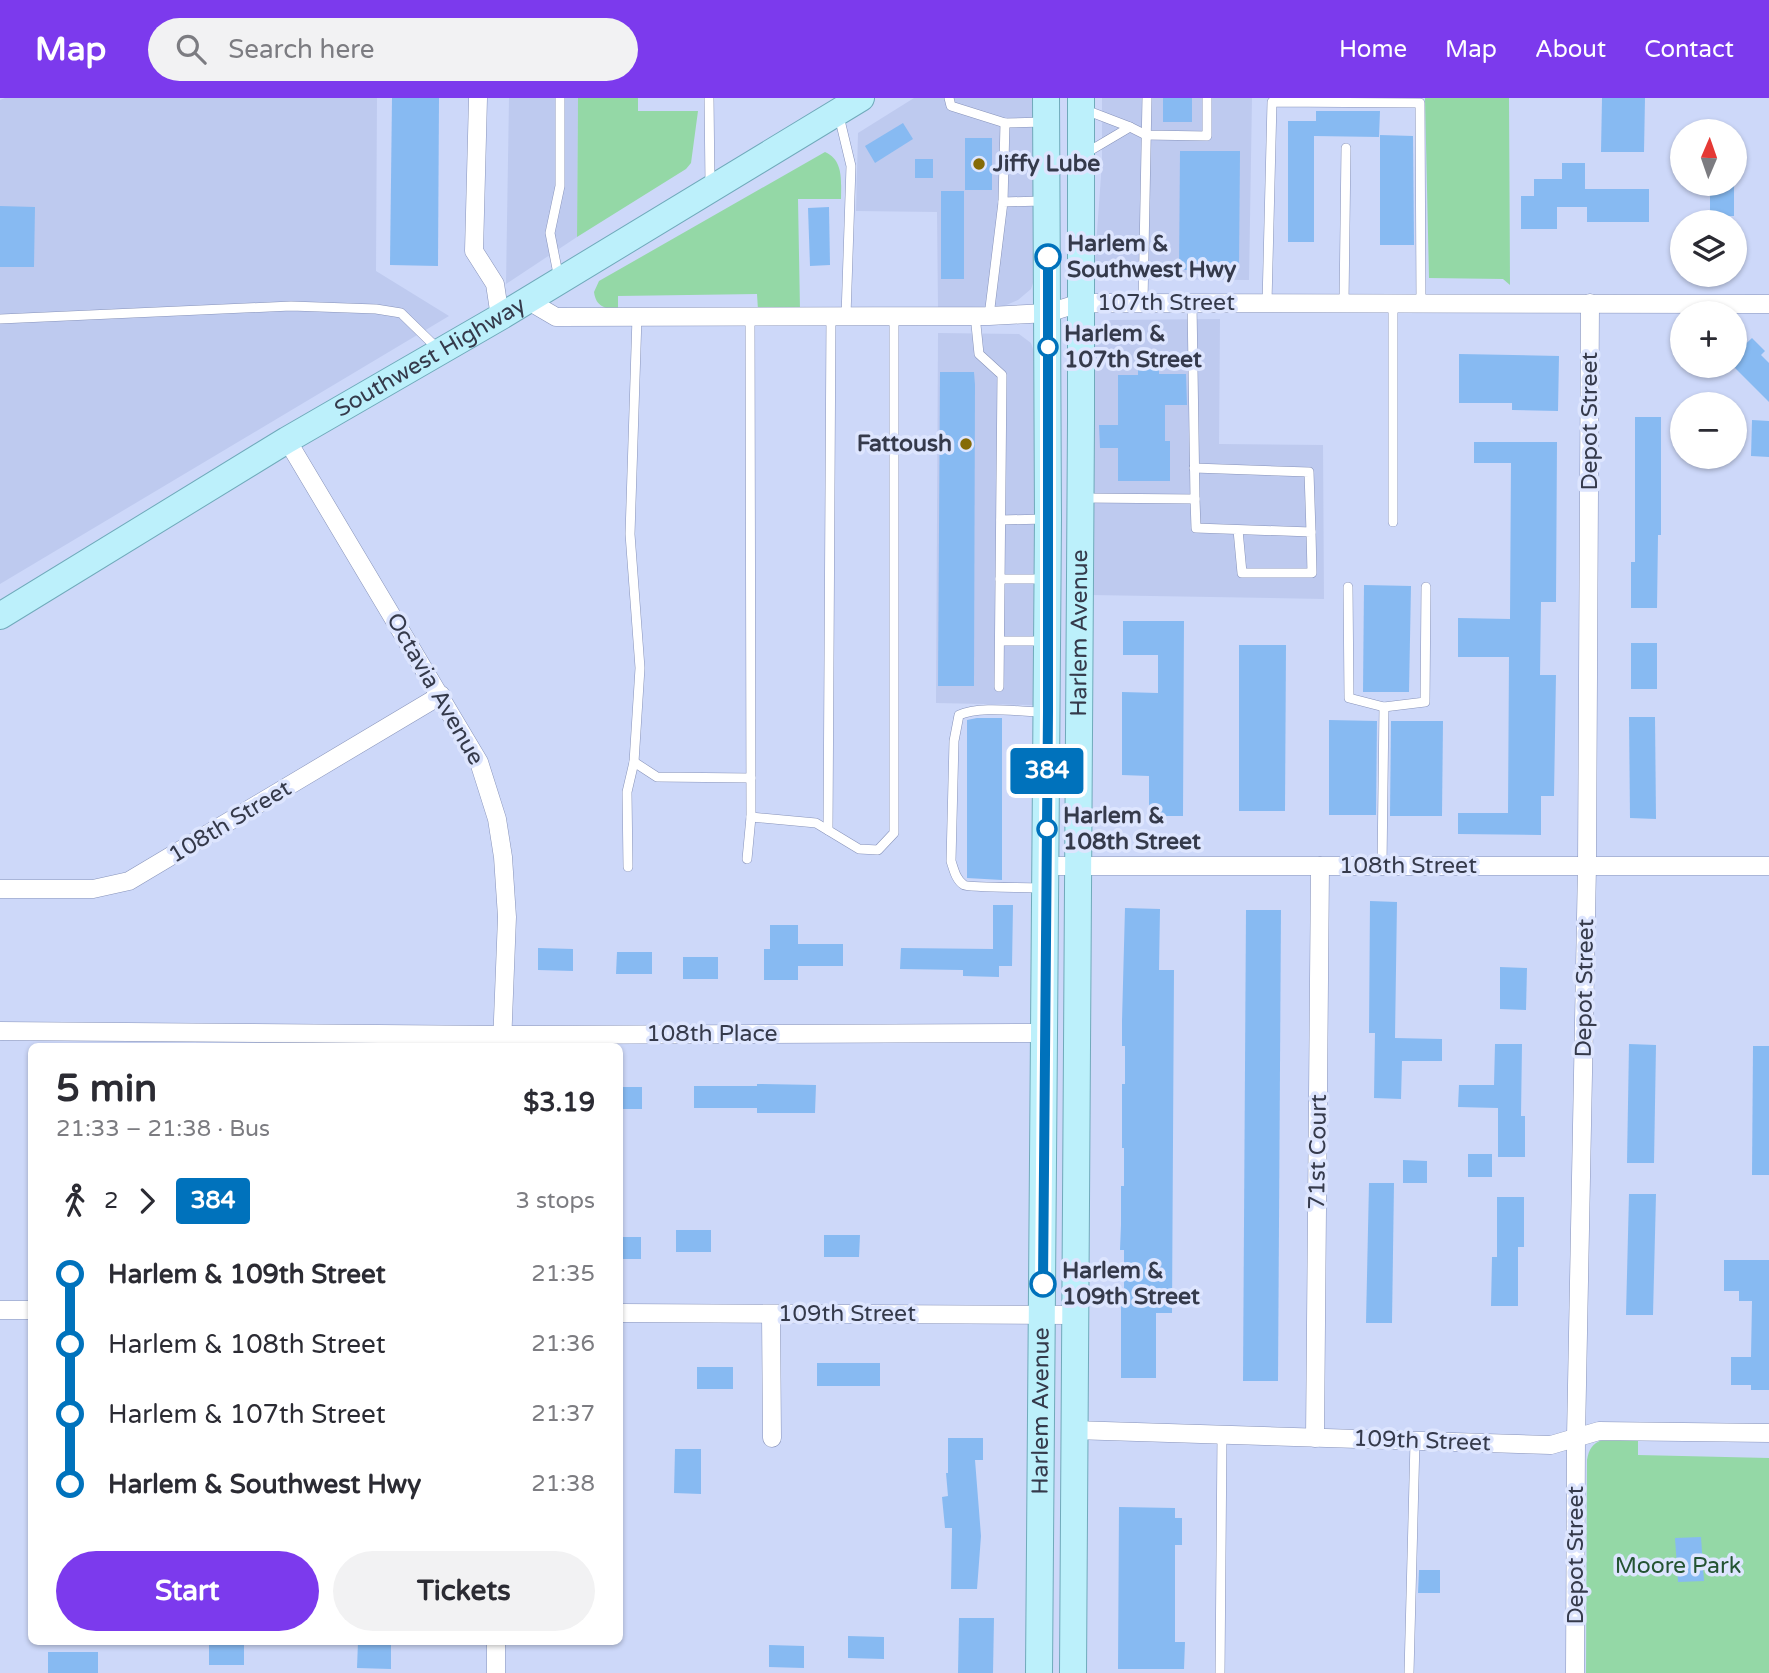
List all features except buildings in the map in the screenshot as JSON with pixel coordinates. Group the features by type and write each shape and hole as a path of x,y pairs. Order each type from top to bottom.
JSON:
{"main road":[{"name":"Southwest Highway","path":"0,616 287,440 500,317 710,189 845,102"},
{"name":"Harlem Avenue","path":"1073,1673 1081,103"},
{"name":"Harlem Avenue","path":"1039,1673 1048,712 1046,110"}],"street":[{"path":"478,98 474,251 495,284 500,317"},
{"name":"107th Street","path":"527,300 556,317 982,315 1048,313 1080,303 1769,304"},
{"name":"Depot Street","path":"1575,1673 1576,1437 1587,866 1590,303"},
{"name":"Octavia Avenue","path":"287,440 479,762 497,819 507,917 503,1041"},
{"name":"108th Street","path":"0,889 93,888 129,881 441,695"},
{"name":"108th Street","path":"1046,877 1078,866 1769,866"},
{"name":"71st Court","path":"1315,1438 1320,866"},
{"name":"108th Place","path":"0,1031 503,1041 1045,1033"},
{"path":"0,1310 28,1310"},
{"name":"109th Street","path":"623,1313 1075,1315"},
{"path":"771,1314 772,1438"},
{"name":"109th Street","path":"1073,1430 1551,1445 1599,1430 1769,1433"},
{"path":"496,1645 496,1673"}],"lane":[{"path":"560,98 560,186 550,233 560,280"},
{"path":"709,98 710,189"},
{"path":"949,98 951,106 1005,123 1046,110"},
{"path":"1143,303 1147,98"},
{"path":"1081,103 1146,135 1207,136 1207,98"},
{"path":"828,830 838,316 851,166 845,102"},
{"path":"1267,303 1272,102 1420,103 1421,303"},
{"path":"999,687 1002,375 979,354 982,315 1003,202 1005,123"},
{"path":"1081,155 1130,127"},
{"path":"1343,303 1346,148"},
{"path":"1003,202 1048,201"},
{"path":"1192,303 1196,528 1311,532"},
{"path":"1393,303 1393,522"},
{"path":"0,319 291,306 376,309 401,313 440,352"},
{"path":"747,859 751,817 750,316"},
{"path":"751,817 816,823 859,849 878,850 894,833 894,316"},
{"path":"628,867 627,792 634,762 640,668 630,534 637,317"},
{"path":"1194,468 1309,472 1312,573 1242,573 1238,530"},
{"path":"1081,498 1195,499"},
{"path":"1001,520 1048,519"},
{"path":"1000,579 1048,579"},
{"path":"1348,587 1349,698 1384,707 1425,702 1426,587"},
{"path":"1000,641 1048,641"},
{"path":"1382,866 1384,707"},
{"path":"1046,877 1014,886 967,887 957,879 951,861 954,741 959,715 981,710 1048,712"},
{"path":"634,762 657,777 751,778"},
{"path":"1220,1673 1222,1435"},
{"path":"1409,1673 1415,1441"}],"shaded area":[{"path":"377,98 376,271 449,316 0,584 0,100"},
{"path":"509,98 578,98 577,237 506,284"},
{"path":"914,98 1036,98 1035,277 1031,289 1018,300 1004,306 938,308 937,212 856,211 858,133"},
{"path":"1102,98 1252,98 1249,280 1116,279 1107,278 1099,270 1095,260 1102,162"},
{"path":"1220,319 1219,444 1323,445 1324,599 1091,595 1093,334 1110,320"},
{"path":"938,333 1019,334 1031,343 1035,355 1033,705 936,703"}],"green space":[{"path":"578,98 638,98 638,111 698,111 691,163 686,169 577,237"},
{"path":"1425,98 1509,98 1510,285 1503,279 1429,278"},
{"path":"825,152 836,160 841,179 841,199 798,199 800,310 758,310 757,294 618,296 618,311 605,308 597,301 594,292 599,281"},
{"name":"Moore Park","path":"1602,1440 1638,1440 1638,1455 1769,1458 1769,1673 1586,1673 1587,1460 1592,1447"}],"bus line":[{"name":"384","path":"1043,1284 1048,712 1048,257"}],"place":[{"name":"Jiffy Lube","path":"979,164"},
{"name":"Harlem & Southwest Hwy","path":"1048,257"},
{"name":"Harlem & 107th Street","path":"1048,347"},
{"name":"Fattoush","path":"966,444"},
{"name":"Harlem & 108th Street","path":"1047,829"},
{"name":"Harlem & 109th Street","path":"1043,1284"}]}
